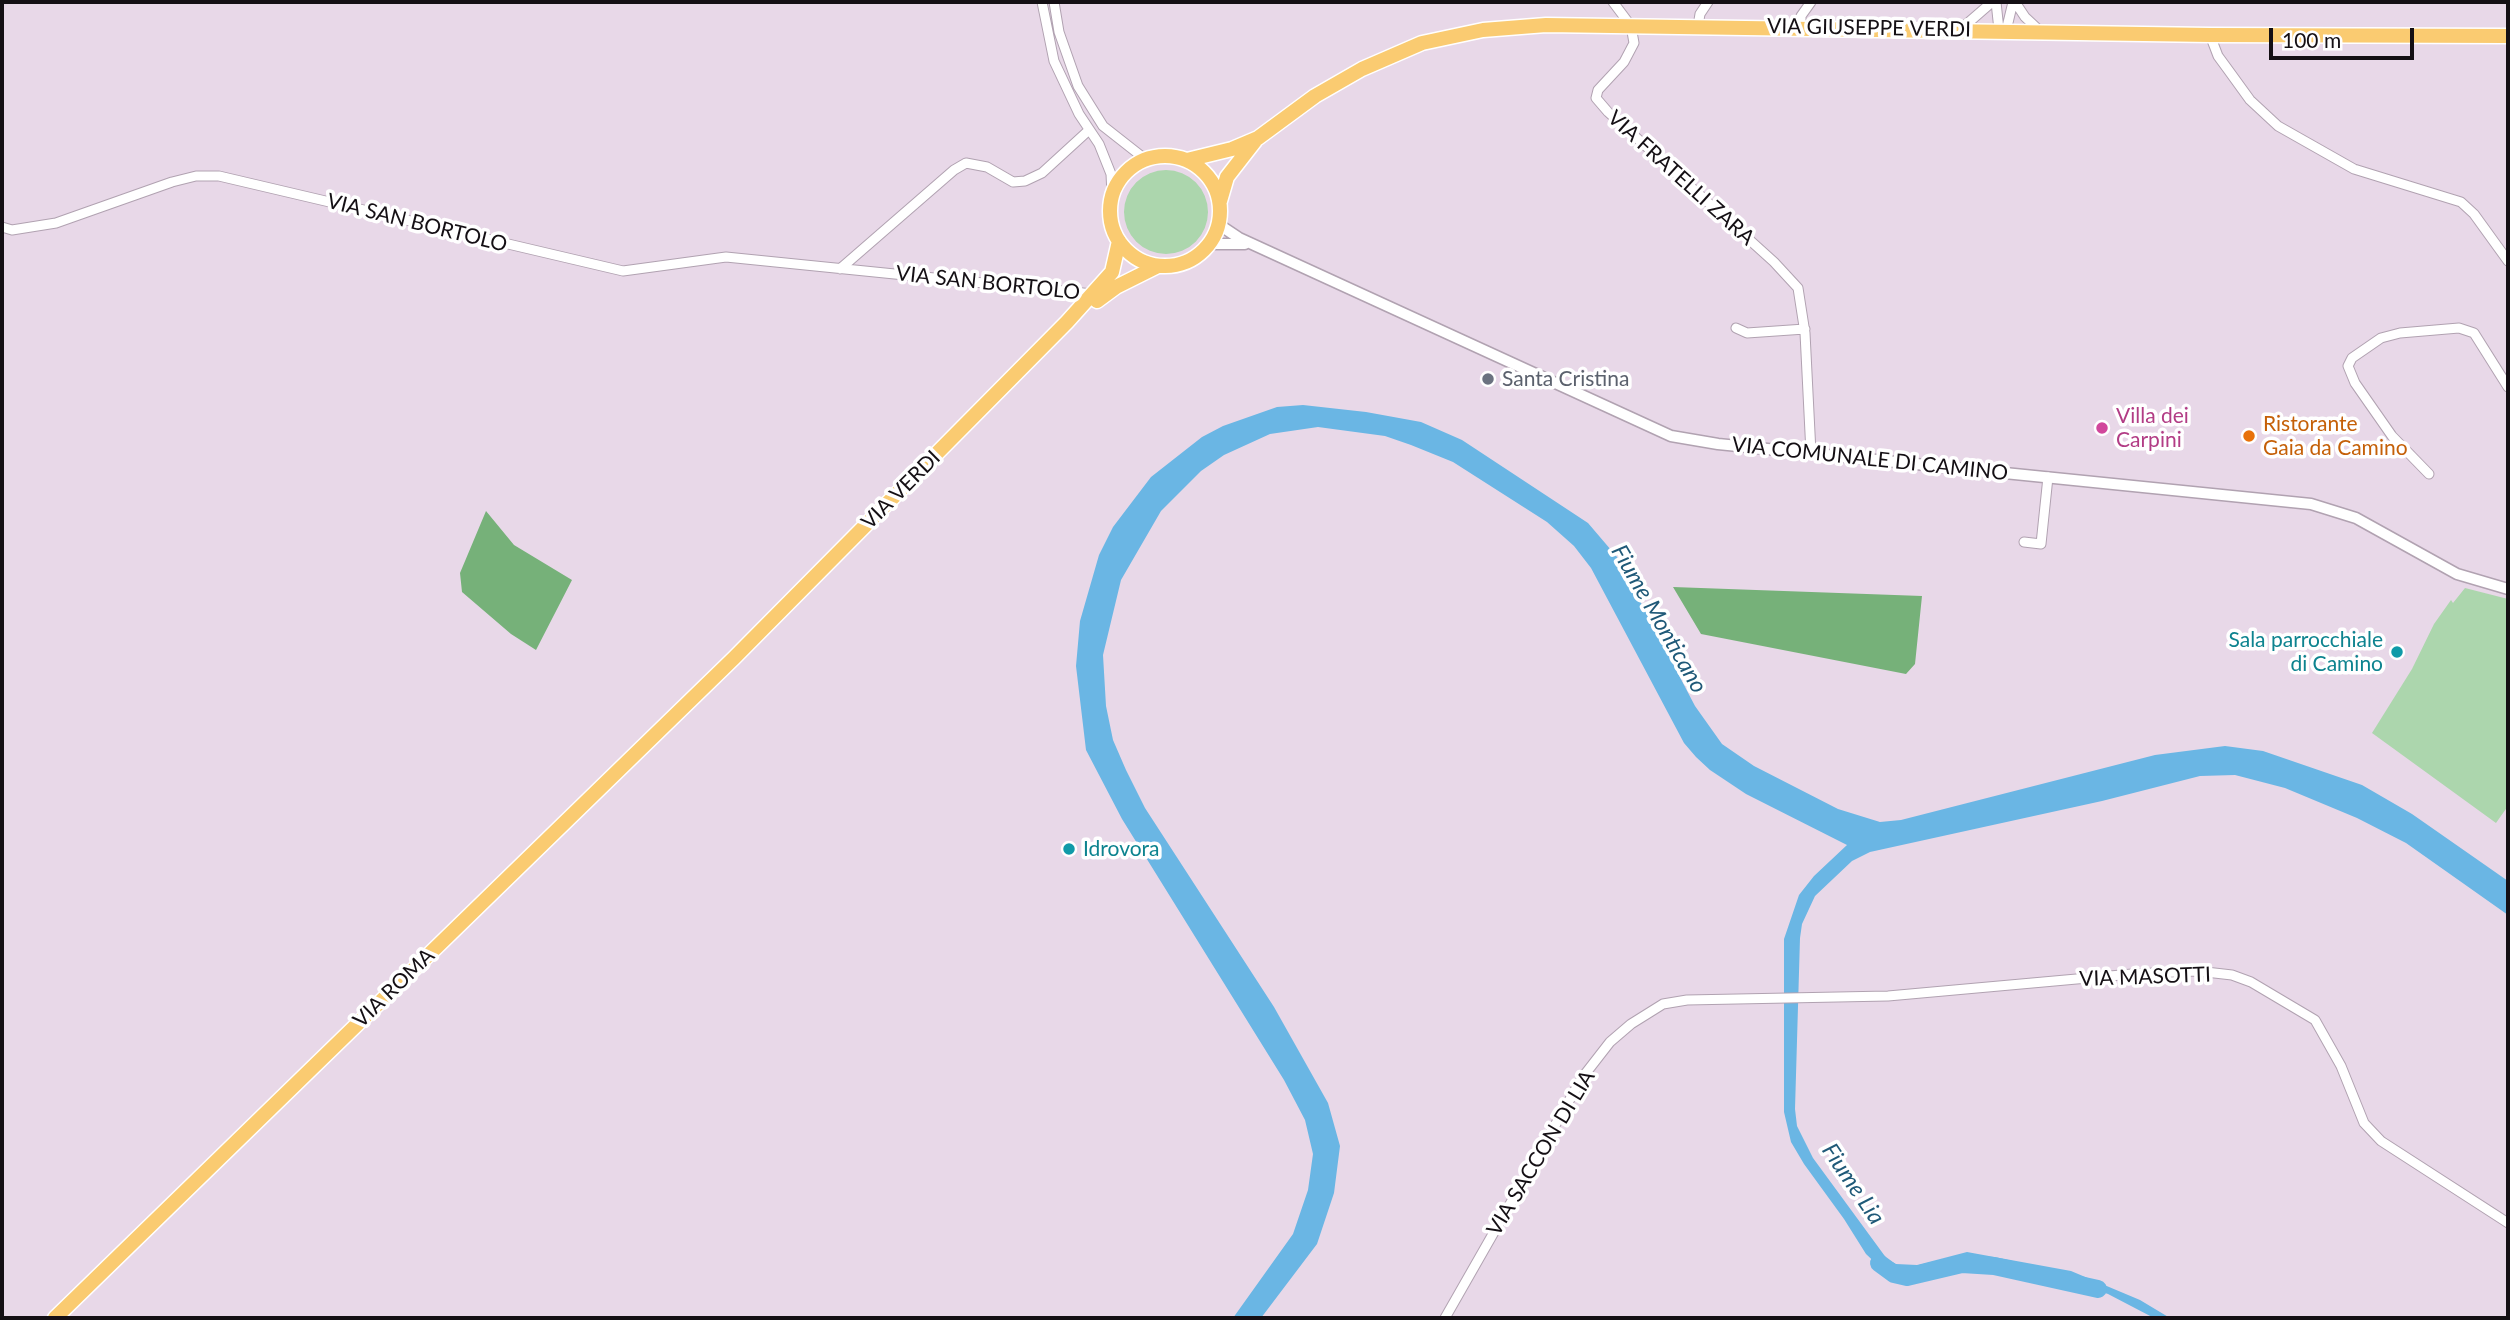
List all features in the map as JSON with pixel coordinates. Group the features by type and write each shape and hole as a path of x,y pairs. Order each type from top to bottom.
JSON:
{"main road":[{"name":"VIA GIUSEPPE VERDI","path":"1258,138 1315,96 1362,69 1422,43 1483,30 1546,25 1961,29 2210,35 2508,36"},
{"path":"1187,160 1232,149 1258,138"},
{"path":"1067,323 1116,287 1158,266 1186,261 1209,244 1218,224 1227,177 1258,138"},
{"path":"1067,323 1112,272 1119,242 1110,211 1112,195 1119,180 1130,167 1145,159 1174,156 1187,160 1203,170 1214,186 1220,204"},
{"path":"1119,242 1143,262 1158,266"},
{"name":"VIA VERDI","path":"734,658 1067,323"},
{"name":"VIA ROMA","path":"55,1318 734,658"}],"street":[{"path":"1042,2 1054,61 1111,174 1112,195"},
{"path":"1054,2 1059,32 1078,86 1103,126 1145,159"},
{"path":"1614,2 1631,26"},
{"path":"1699,26 1700,14 1708,2"},
{"path":"1801,28 1801,16 1811,2"},
{"path":"1961,29 1994,2 2002,30"},
{"path":"2002,30 2014,2"},
{"path":"2014,2 2040,31"},
{"name":"VIA FRATELLI ZARA","path":"1631,26 1634,43 1623,62 1598,90 1596,98 1608,113 1774,262 1798,288 1805,329 1811,453"},
{"path":"2210,35 2218,56 2250,100 2278,126 2354,169 2461,202 2474,214 2508,261"},
{"path":"840,268 954,170 966,163 976,164 1013,182 1025,181 1042,173 1089,130"},
{"name":"VIA SAN BORTOLO","path":"2,227 12,230 57,223 172,182 196,176 219,176 622,271 726,257 1094,295"},
{"name":"VIA COMUNALE DI CAMINO","path":"1218,224 1255,246 1658,432 1718,444 2290,501 2335,510 2457,574 2508,589"},
{"name":"VIA COMUNALE DI CAMINO","path":"1209,244 1255,246"},
{"path":"1736,328 1747,333 1805,329"},
{"path":"2429,474 2392,436 2355,383 2348,366 2352,358 2381,338 2400,333 2459,328 2474,333 2480,340 2508,387"},
{"path":"2024,542 2041,544 2048,477"},
{"name":"VIA MASOTTI","path":"1799,997 1942,993 2132,974 2197,971 2232,975 2251,982 2315,1020 2341,1066 2364,1123 2381,1141 2508,1223"},
{"name":"VIA SACCON DI LIA","path":"1445,1318 1573,1091 1610,1042 1631,1024 1663,1004 1687,1000 1799,997"}],"green space":[{"path":"1166,170 1182,173 1196,182 1205,196 1208,212 1205,228 1196,242 1182,251 1166,254 1150,251 1136,242 1127,228 1124,212 1127,196 1136,182 1150,173"},
{"path":"486,511 514,545 572,580 536,650 511,634 462,592 460,573"},
{"path":"1673,587 1922,596 1915,664 1906,674 1701,634"},
{"path":"2465,588 2508,599 2508,806 2496,823 2372,733 2412,669 2434,624 2451,600 2453,603"}],"water":[{"path":"1303,405 1421,422 1462,440 1588,523 1617,557 1695,706 1722,744 1754,766 1838,809 1880,822 1901,820 2155,755 2225,746 2263,751 2362,785 2412,814 2508,881 2508,915 2406,843 2357,818 2285,788 2235,775 2200,776 2102,801 1870,852 1852,861 1815,896 1802,924 1800,938 1795,1109 1797,1126 1813,1158 1887,1259 1896,1264 1917,1265 1967,1252 2071,1271 2140,1300 2170,1318 2154,1318 2108,1294 2065,1280 1993,1264 1955,1262 1908,1274 1887,1274 1866,1254 1804,1164 1791,1142 1784,1112 1784,939 1799,895 1814,876 1847,845 1746,794 1710,770 1696,757 1684,743 1591,568 1574,546 1547,522 1453,462 1385,436 1318,427 1270,434 1224,455 1201,471 1161,511 1121,580 1103,655 1106,706 1113,740 1126,770 1145,808 1274,1007 1328,1103 1340,1146 1334,1193 1317,1244 1261,1318 1233,1318 1293,1234 1308,1190 1313,1154 1305,1120 1284,1080 1122,819 1086,750 1076,666 1080,621 1099,555 1113,527 1151,477 1202,437 1223,426 1277,407"}],"waterway":[{"name":"Fiume Lia","path":"1879,1263 1894,1274 1907,1277 1962,1264 1994,1266 2098,1289"}],"place":[{"name":"Santa Cristina","path":"1488,379"},
{"name":"Villa dei Carpini","path":"2102,428"},
{"name":"Ristorante Gaia da Camino","path":"2249,436"},
{"name":"Sala parrocchiale di Camino","path":"2397,652"},
{"name":"Idrovora","path":"1069,849"}],"water label":[{"name":"Fiume Monticano","path":"1659,619"}]}
